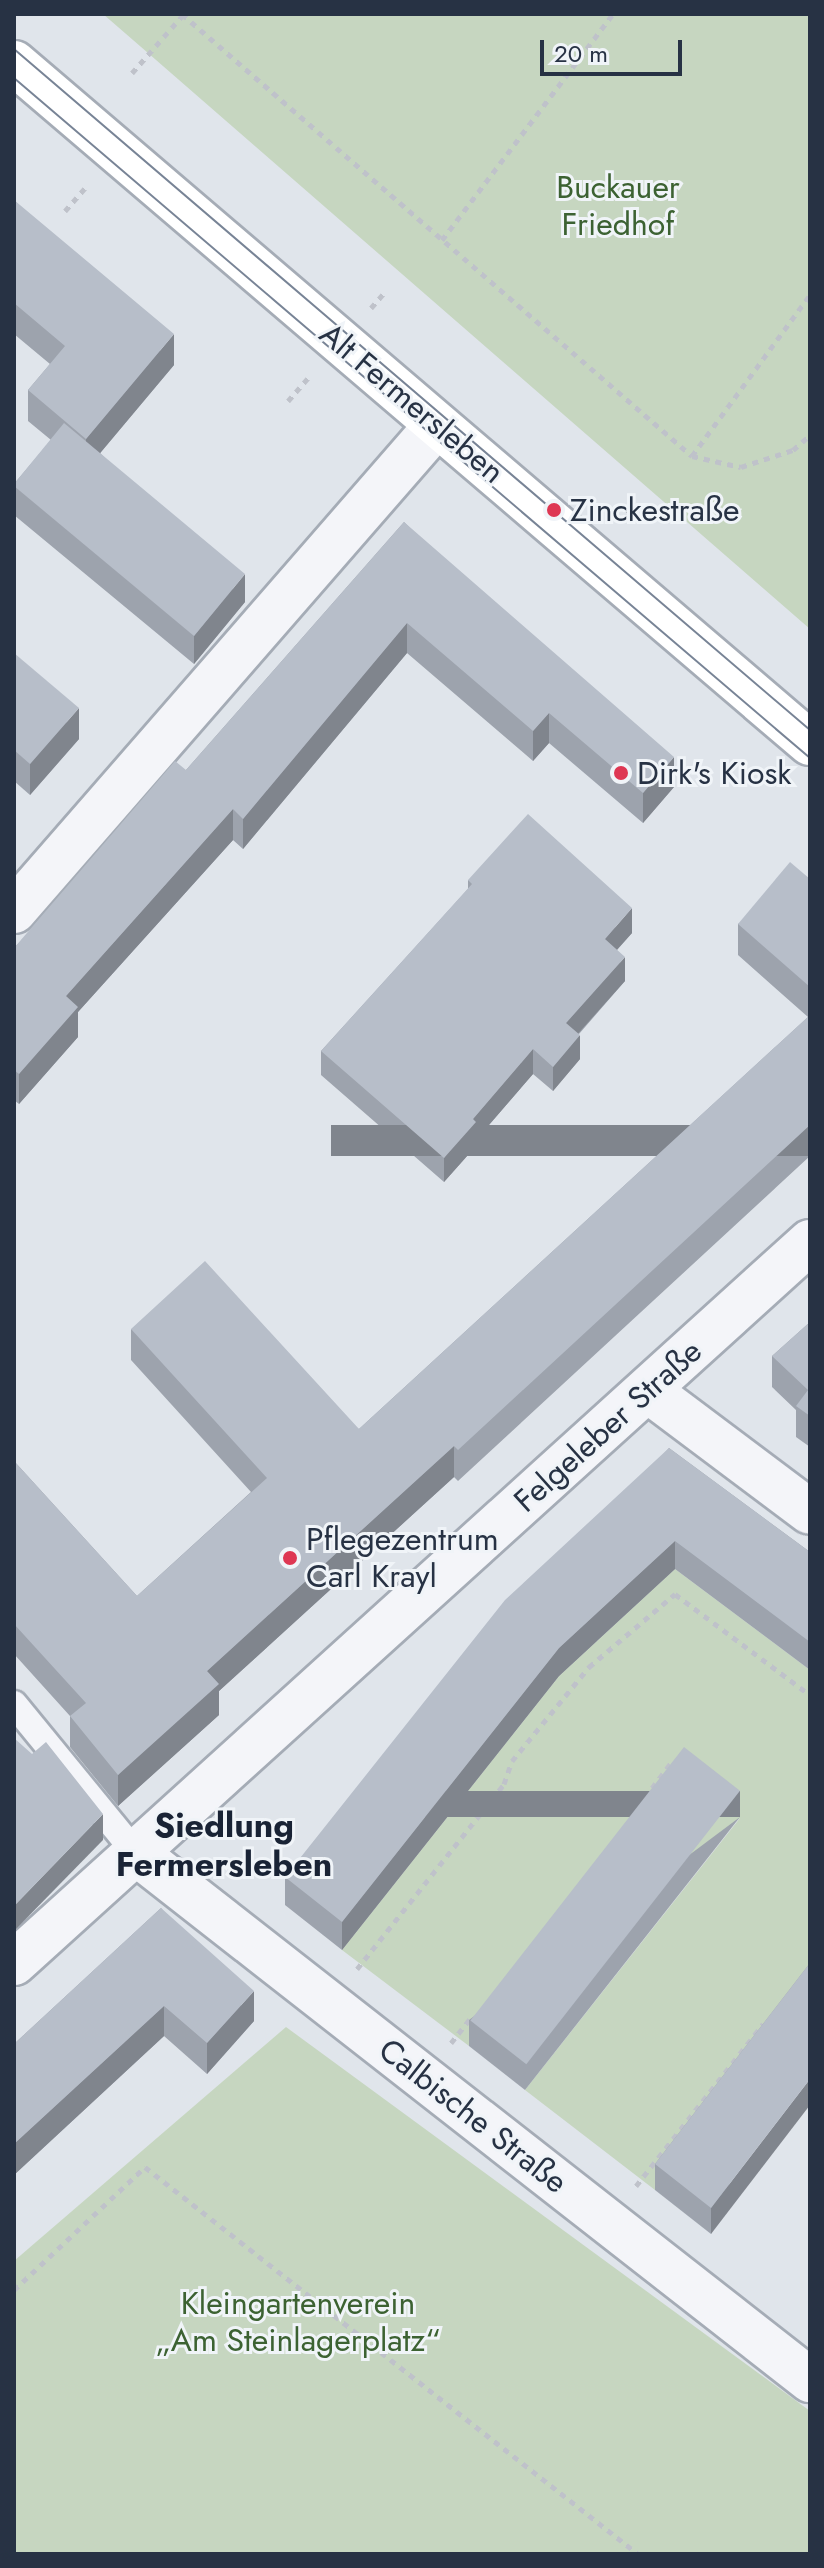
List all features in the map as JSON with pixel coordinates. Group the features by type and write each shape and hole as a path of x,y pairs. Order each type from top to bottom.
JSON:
{"main road":[{"name":"Alt Fermersleben","path":"14,63 810,743"}],"street":[{"path":"22,886 437,425"},
{"name":"Felgeleber Straße","path":"14,1963 810,1242"},
{"path":"649,1391 810,1512"},
{"name":"Calbische Straße","path":"136,1853 810,2380"}],"lane":[{"path":"14,1704 136,1853"}],"path":[{"path":"132,73 183,14 692,456 741,467 793,450 810,435"},
{"path":"442,240 613,14"},
{"path":"65,211 91,182"},
{"path":"692,456 810,295"},
{"path":"618,521 635,505"},
{"path":"329,2004 504,1784 512,1761 589,1667 675,1594 810,1695"},
{"path":"644,1798 671,1763"},
{"path":"608,2222 773,2011"},
{"path":"424,2078 475,2012"},
{"path":"721,2077 728,2082"},
{"path":"668,2145 675,2150"},
{"path":"14,2290 145,2167 638,2554"}],"green space":[{"name":"Buckauer Friedhof","path":"103,14 810,14 810,629 148,53"},
{"path":"675,1569 810,1670 810,1989 655,2190 525,2090 740,1818 469,2046 342,1950 559,1676"},
{"name":"Kleingartenverein „Am Steinlagerplatz“","path":"286,2027 810,2411 810,2554 14,2554 14,2261"}],"building":[{"path":"14,200 174,334 86,439 28,390 65,346 14,303"},
{"path":"64,423 245,574 194,636 14,486"},
{"path":"404,522 674,757 643,793 549,713 533,731 407,623 243,819 233,809 66,996 78,1007 19,1074 14,1070 14,948 175,761 186,770"},
{"path":"14,653 79,708 30,764 14,750"},
{"path":"528,814 632,908 605,939 625,957 566,1023 580,1035 553,1067 533,1049 444,1158 321,1051 472,884 468,880"},
{"path":"790,862 810,879 810,987 738,924"},
{"path":"810,1015 810,1125 458,1450 454,1446 207,1671 219,1684 118,1775 70,1716 86,1703 14,1624 14,1461 137,1596 267,1478 131,1329 205,1261 359,1429"},
{"path":"810,1322 810,1416 796,1406 808,1390 772,1356"},
{"path":"669,1448 810,1552 810,1642 675,1541 559,1648 342,1922 285,1877 505,1600"},
{"path":"14,1738 32,1754 46,1742 103,1814 14,1906"},
{"path":"684,1747 740,1791 526,2064 470,2020"},
{"path":"161,1908 254,1991 207,2043 164,2006 14,2144 14,2044"},
{"path":"810,1963 810,2079 711,2208 655,2164"}],"tram line":[{"path":"14,49 810,730"},
{"path":"14,78 810,758"}],"place":[{"name":"Zinckestraße","path":"554,510"},
{"name":"Dirk's Kiosk","path":"621,773"},
{"name":"Pflegezentrum Carl Krayl","path":"290,1558"}],"district":[{"name":"Siedlung Fermersleben","path":"224,1844"}]}
